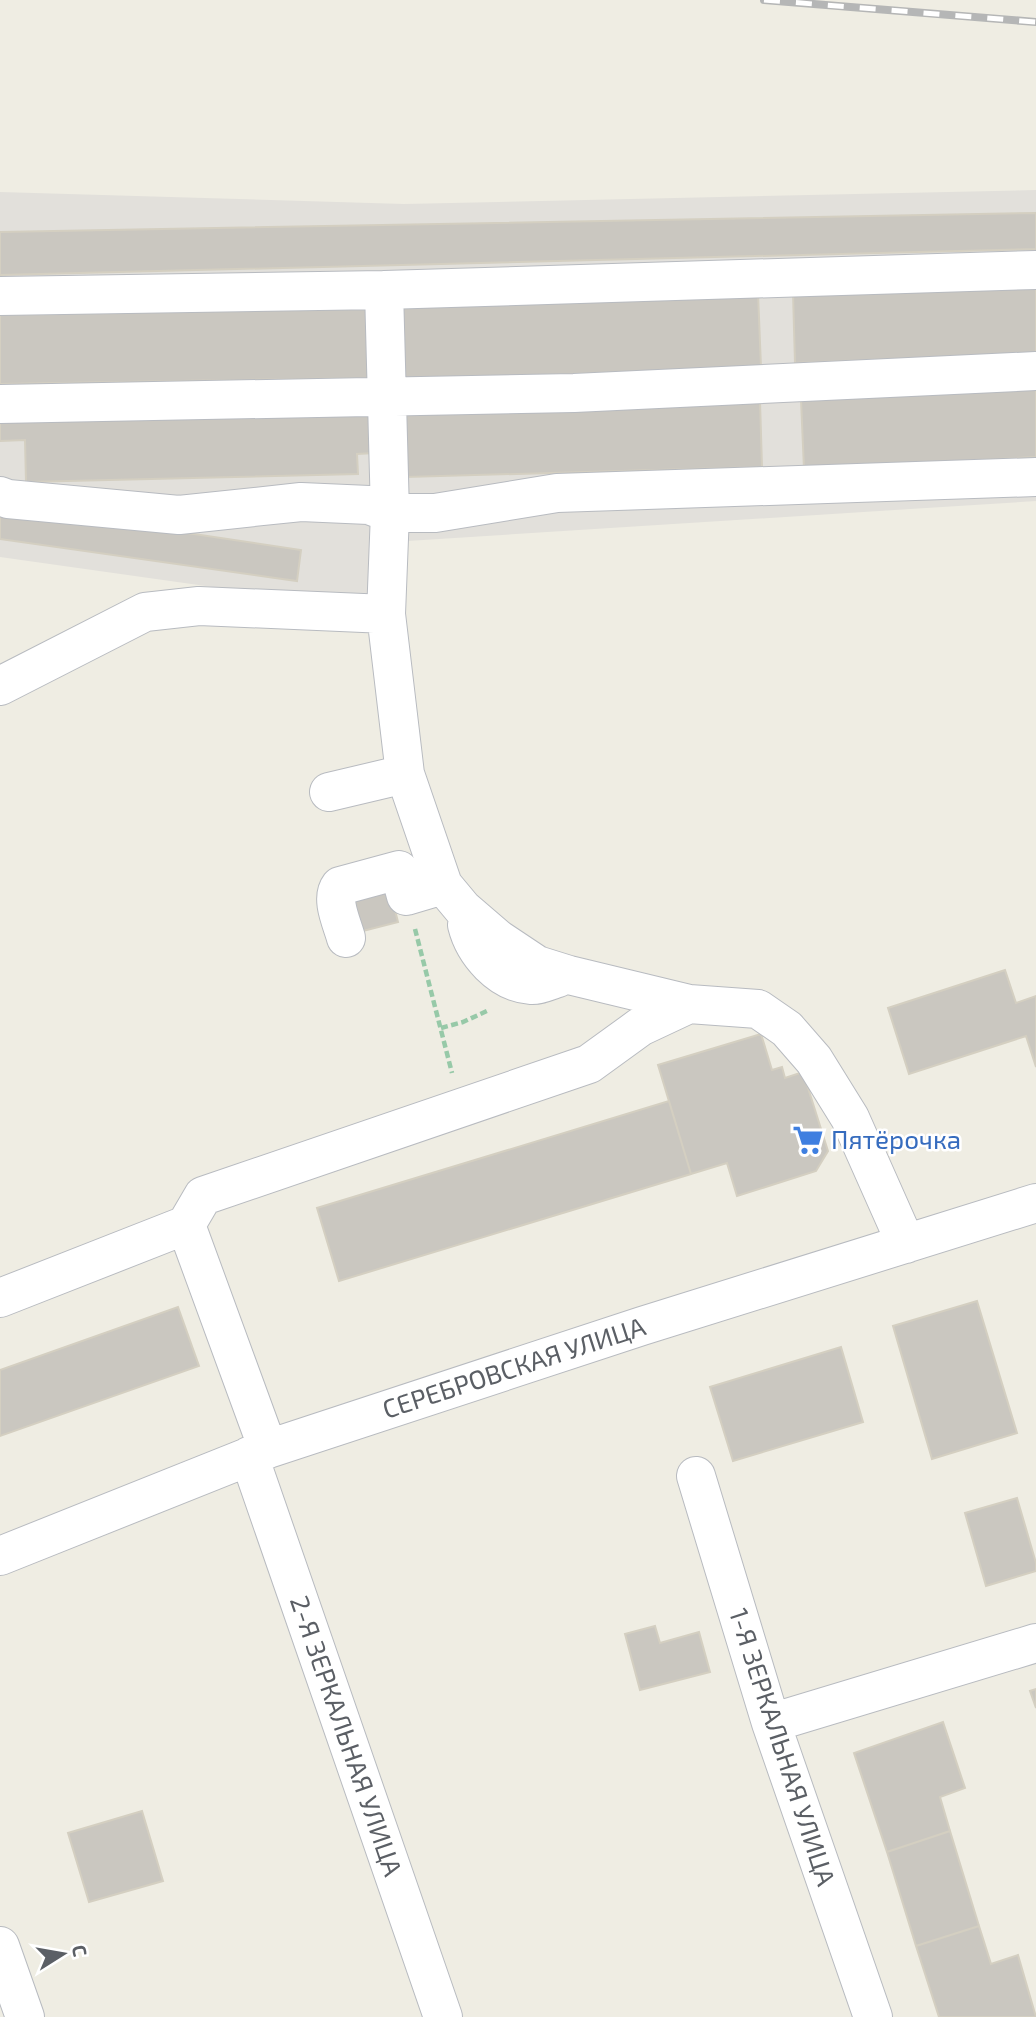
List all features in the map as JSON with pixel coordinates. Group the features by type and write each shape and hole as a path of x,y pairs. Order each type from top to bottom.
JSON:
{"street":[{"path":"0,296 384,290 1036,270"},
{"path":"384,290 390,513 386,614 405,774 453,897 498,939 537,965 689,1004 758,1009 787,1029 814,1060 850,1118 906,1244"},
{"path":"0,404 574,393 1036,371"},
{"path":"0,496 179,516 302,502 369,505 390,513 435,513 556,493 1036,477"},
{"path":"0,686 145,612 199,606 386,614"},
{"path":"329,792 405,774"},
{"path":"346,938 335,898 340,886 400,870 406,896 453,897"},
{"path":"0,1298 186,1225 202,1196 589,1064 640,1027 689,1004"},
{"name":"СЕРЕБРОВСКАЯ УЛИЦА","path":"0,1556 259,1452 642,1326 1036,1203"},
{"name":"2-Я ЗЕРКАЛЬНАЯ УЛИЦА","path":"186,1225 443,2017"},
{"name":"1-Я ЗЕРКАЛЬНАЯ УЛИЦА","path":"696,1476 771,1723 873,2017"},
{"path":"771,1723 1036,1643"},
{"path":"0,1946 25,2017"}],"path":[{"path":"406,896 454,1082"}],"shaded area":[{"path":"1036,190 1036,501 376,543 378,595 234,590 0,557 0,192 404,204"}],"building":[{"path":"1036,213 1036,249 0,275 0,232"},
{"path":"1036,283 1036,353 795,363 793,293"},
{"path":"758,293 761,367 404,380 402,306"},
{"path":"367,309 368,378 0,384 0,315"},
{"path":"1036,387 1036,457 804,469 801,400"},
{"path":"760,401 762,467 406,477 404,411"},
{"path":"373,408 374,453 357,454 358,474 26,482 25,440 0,441 0,417"},
{"path":"0,505 301,550 297,581 0,539"},
{"path":"389,886 398,922 355,933 346,898"},
{"path":"1005,970 1016,1003 1036,996 1036,1067 1026,1036 909,1074 888,1008"},
{"path":"761,1034 772,1070 782,1067 785,1078 803,1072 828,1151 816,1171 737,1196 727,1163 691,1174 658,1065"},
{"path":"669,1101 691,1174 339,1281 317,1208"},
{"path":"977,1301 1017,1433 932,1459 893,1326"},
{"path":"178,1307 199,1366 0,1436 0,1370"},
{"path":"841,1347 863,1422 733,1461 710,1387"},
{"path":"1017,1498 1036,1571 986,1586 965,1513"},
{"path":"655,1626 660,1643 699,1632 710,1672 640,1690 625,1634"},
{"path":"1036,1689 1036,1708 1030,1691"},
{"path":"943,1722 965,1788 940,1797 950,1831 887,1852 854,1753"},
{"path":"142,1811 163,1881 89,1902 68,1833"},
{"path":"950,1831 979,1926 916,1946 887,1852"},
{"path":"979,1926 991,1964 1018,1955 1036,2017 939,2017 916,1946"}],"railway":[{"path":"764,0 1036,22"}],"place":[{"name":"Пятёрочка","path":"808,1140"}]}
